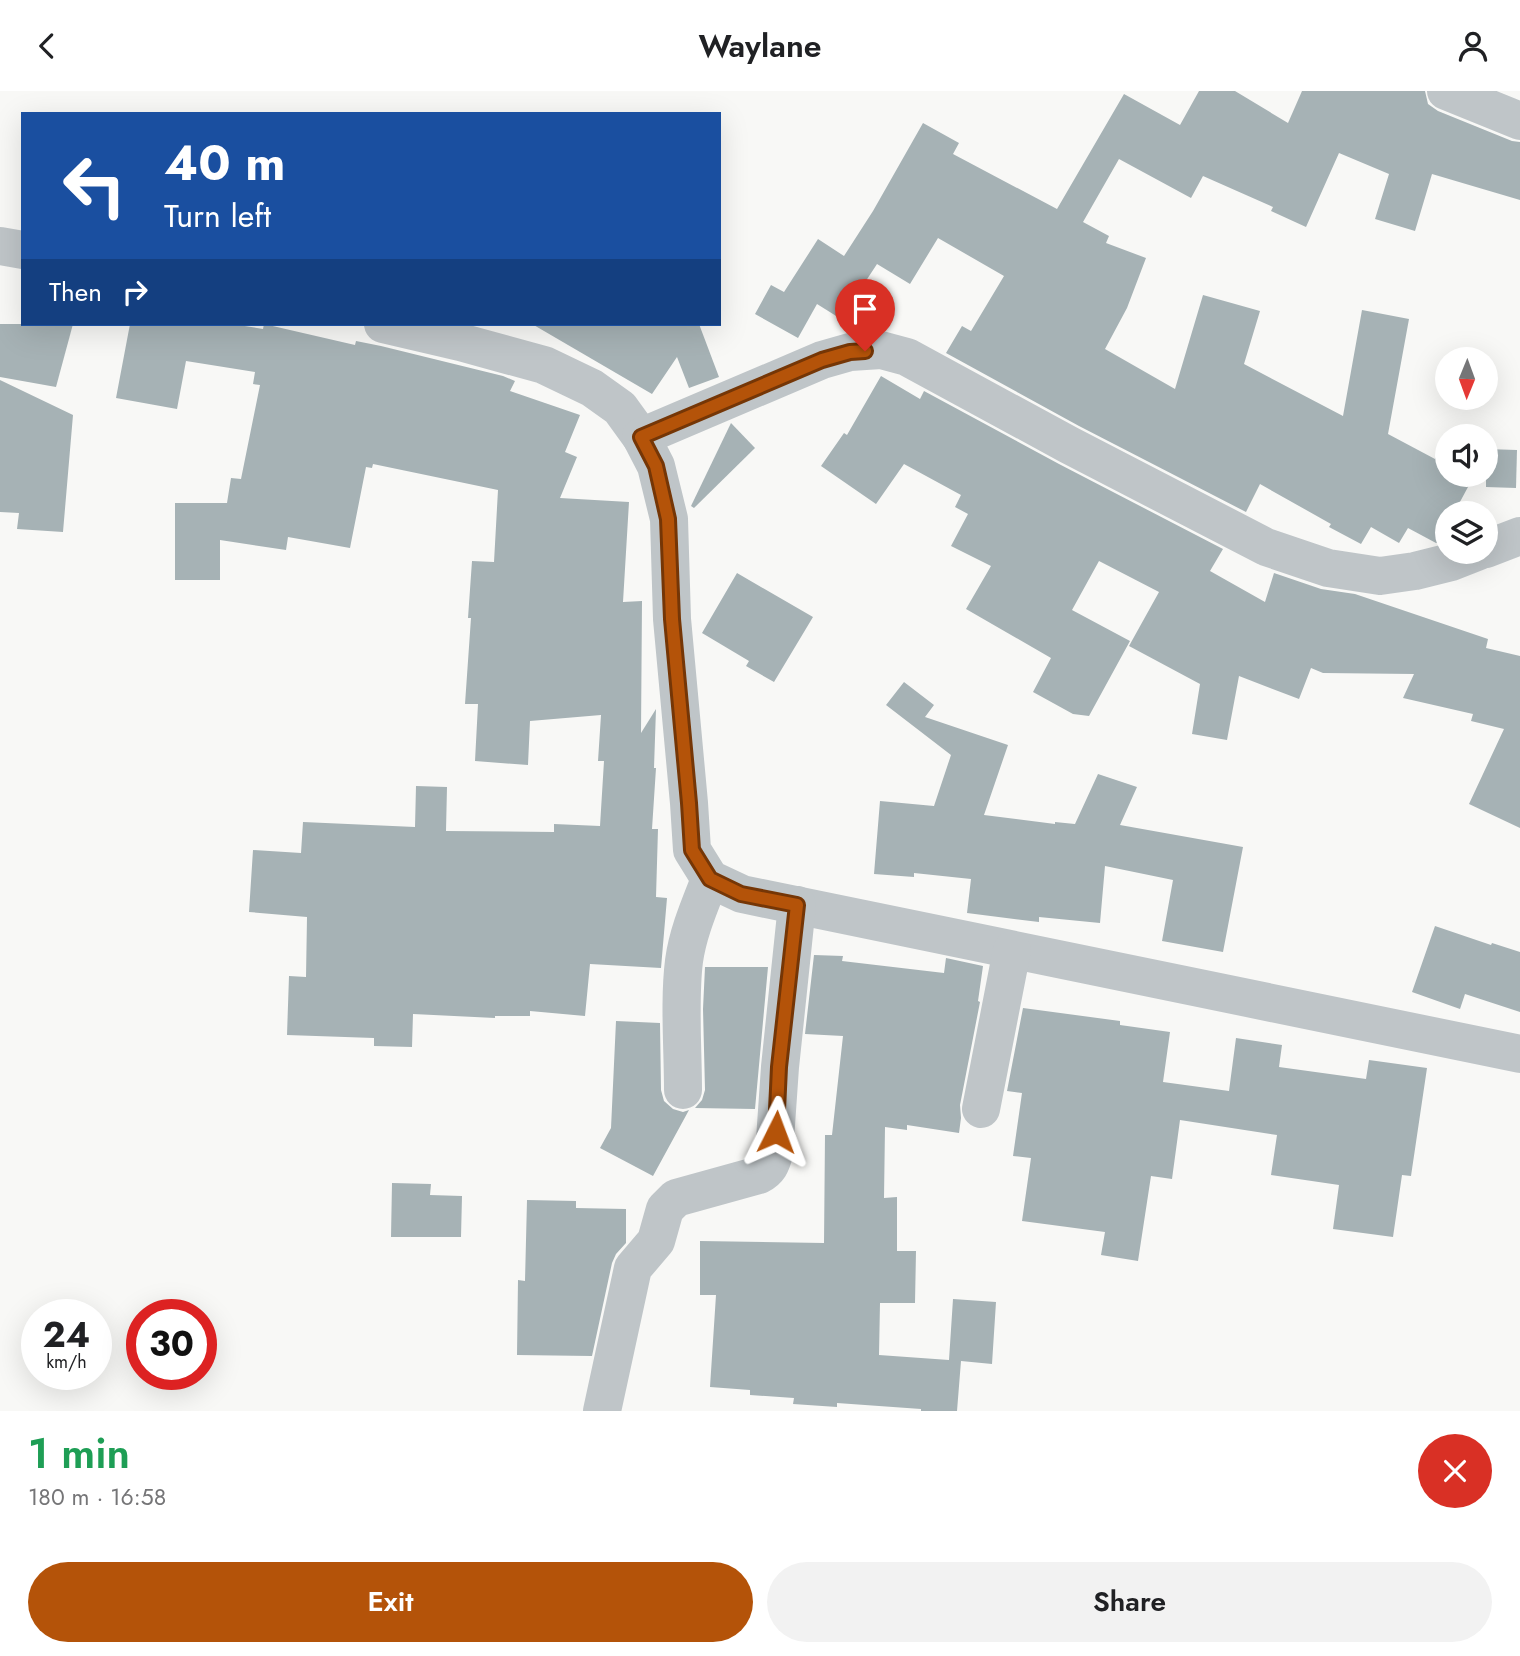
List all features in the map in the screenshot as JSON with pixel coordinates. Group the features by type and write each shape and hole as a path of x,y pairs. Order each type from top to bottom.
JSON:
{"street":[{"path":"1446,91 1520,121"},
{"path":"0,246 21,250"},
{"path":"392,326 544,365 592,388 620,408 641,437 656,466 668,519 672,619 692,850 710,879 741,894 1520,1053"},
{"path":"641,437 822,360 850,352 881,350 906,357 1266,547 1328,568 1380,576 1443,564"},
{"path":"1498,544 1520,536"},
{"path":"683,1090 684,960 690,932 710,879"},
{"path":"602,1411 634,1268 656,1241 665,1209 676,1198 759,1175 766,1172 771,1165 797,905"},
{"path":"981,1109 1012,950"}],"building":[{"path":"1199,91 1235,91 1288,123 1302,91 1425,91 1428,104 1438,111 1520,142 1520,200 1432,174 1415,231 1375,219 1389,174 1339,153 1306,227 1271,211 1273,207 1203,176 1191,198 1119,159 1083,222 1109,236 1106,243 1146,258 1127,308 1105,349 1175,389 1203,295 1260,311 1244,364 1343,416 1362,310 1409,319 1388,434 1435,459 1435,487 1468,487 1460,501 1435,501 1435,542 1408,528 1399,543 1371,527 1361,544 1260,484 1246,512 1079,426 946,353 962,326 971,331 1004,276 938,238 910,284 877,264 841,319 817,304 798,338 755,314 771,285 784,292 818,239 844,256 923,123 959,143 953,154 1057,209 1124,94 1180,125"},
{"path":"0,324 72,326 56,387 0,377"},
{"path":"130,326 244,326 263,329 264,326 273,326 355,345 356,341 381,346 503,376 515,381 510,391 580,415 565,452 577,457 560,498 629,502 623,602 642,601 641,733 656,709 652,829 658,829 656,897 667,898 661,968 590,964 585,1016 530,1011 530,1016 495,1018 413,1014 412,1047 374,1046 374,1038 287,1035 289,976 306,977 307,917 249,912 253,850 301,853 303,822 415,827 416,786 447,787 446,831 554,832 554,824 600,826 604,761 598,761 601,715 530,721 528,765 475,761 478,704 465,704 472,561 494,562 498,490 373,464 372,468 366,467 350,548 288,537 286,550 220,540 220,580 175,580 175,503 227,503 231,478 241,479 260,385 253,384 255,372 186,361 177,409 116,398"},
{"path":"535,326 700,326 719,377 689,388 677,357 652,394"},
{"path":"881,376 920,399 924,391 1223,549 1210,571 1265,602 1274,573 1321,589 1355,594 1488,639 1486,648 1520,656 1520,828 1469,804 1504,729 1471,721 1473,714 1403,698 1414,674 1323,673 1311,668 1299,699 1239,676 1227,740 1192,734 1200,684 1129,646 1159,592 1099,561 1072,610 1130,641 1089,716 1073,714 1033,692 1051,658 966,609 991,566 951,546 968,514 955,507 961,495 904,464 876,504 821,466 844,433 847,435"},
{"path":"0,380 73,415 63,532 17,529 19,513 0,512"},
{"path":"731,423 755,448 694,508 691,506"},
{"path":"1498,449 1517,450 1516,488 1486,487 1498,487"},
{"path":"737,573 813,617 774,682 746,666 749,661 702,633"},
{"path":"904,682 934,705 925,717 1008,745 984,815 1075,824 1098,774 1137,787 1120,825 1243,847 1223,952 1162,941 1173,880 1105,866 1100,923 1039,917 1039,922 967,913 971,879 914,873 914,877 874,874 880,801 934,806 951,755 886,705"},
{"path":"1435,926 1520,952 1520,1012 1465,994 1460,1009 1412,992"},
{"path":"814,955 843,956 842,961 944,973 946,958 983,966 980,1002 960,1105 959,1133 907,1125 907,1130 885,1127 884,1198 897,1197 897,1251 916,1251 915,1303 880,1303 879,1355 949,1360 953,1299 996,1302 992,1364 961,1361 957,1411 921,1411 837,1403 837,1407 793,1404 794,1398 750,1395 750,1390 710,1387 716,1295 700,1295 700,1241 824,1243 825,1135 832,1135 843,1036 805,1034"},
{"path":"705,967 768,967 755,1109 695,1108 702,1100 705,1090"},
{"path":"1023,1008 1120,1021 1120,1025 1170,1032 1163,1082 1229,1091 1236,1038 1282,1045 1279,1067 1366,1079 1369,1060 1427,1068 1411,1176 1402,1175 1393,1237 1333,1229 1339,1185 1271,1175 1277,1135 1180,1120 1172,1179 1151,1176 1138,1261 1101,1255 1105,1232 1022,1221 1031,1158 1013,1156 1022,1093 1007,1091"},
{"path":"616,1021 660,1023 661,1090 664,1101 673,1109 683,1112 689,1110 653,1176 600,1148 611,1128"},
{"path":"392,1183 431,1184 430,1195 462,1196 461,1237 391,1237"},
{"path":"527,1200 576,1201 576,1208 626,1209 626,1243 612,1263 592,1356 517,1355 518,1280 525,1281"}],"route":[{"path":"776,1132 779,1067 797,905 741,894 710,879 692,850 672,619 668,519 656,466 641,437 822,360 865,351"}]}
